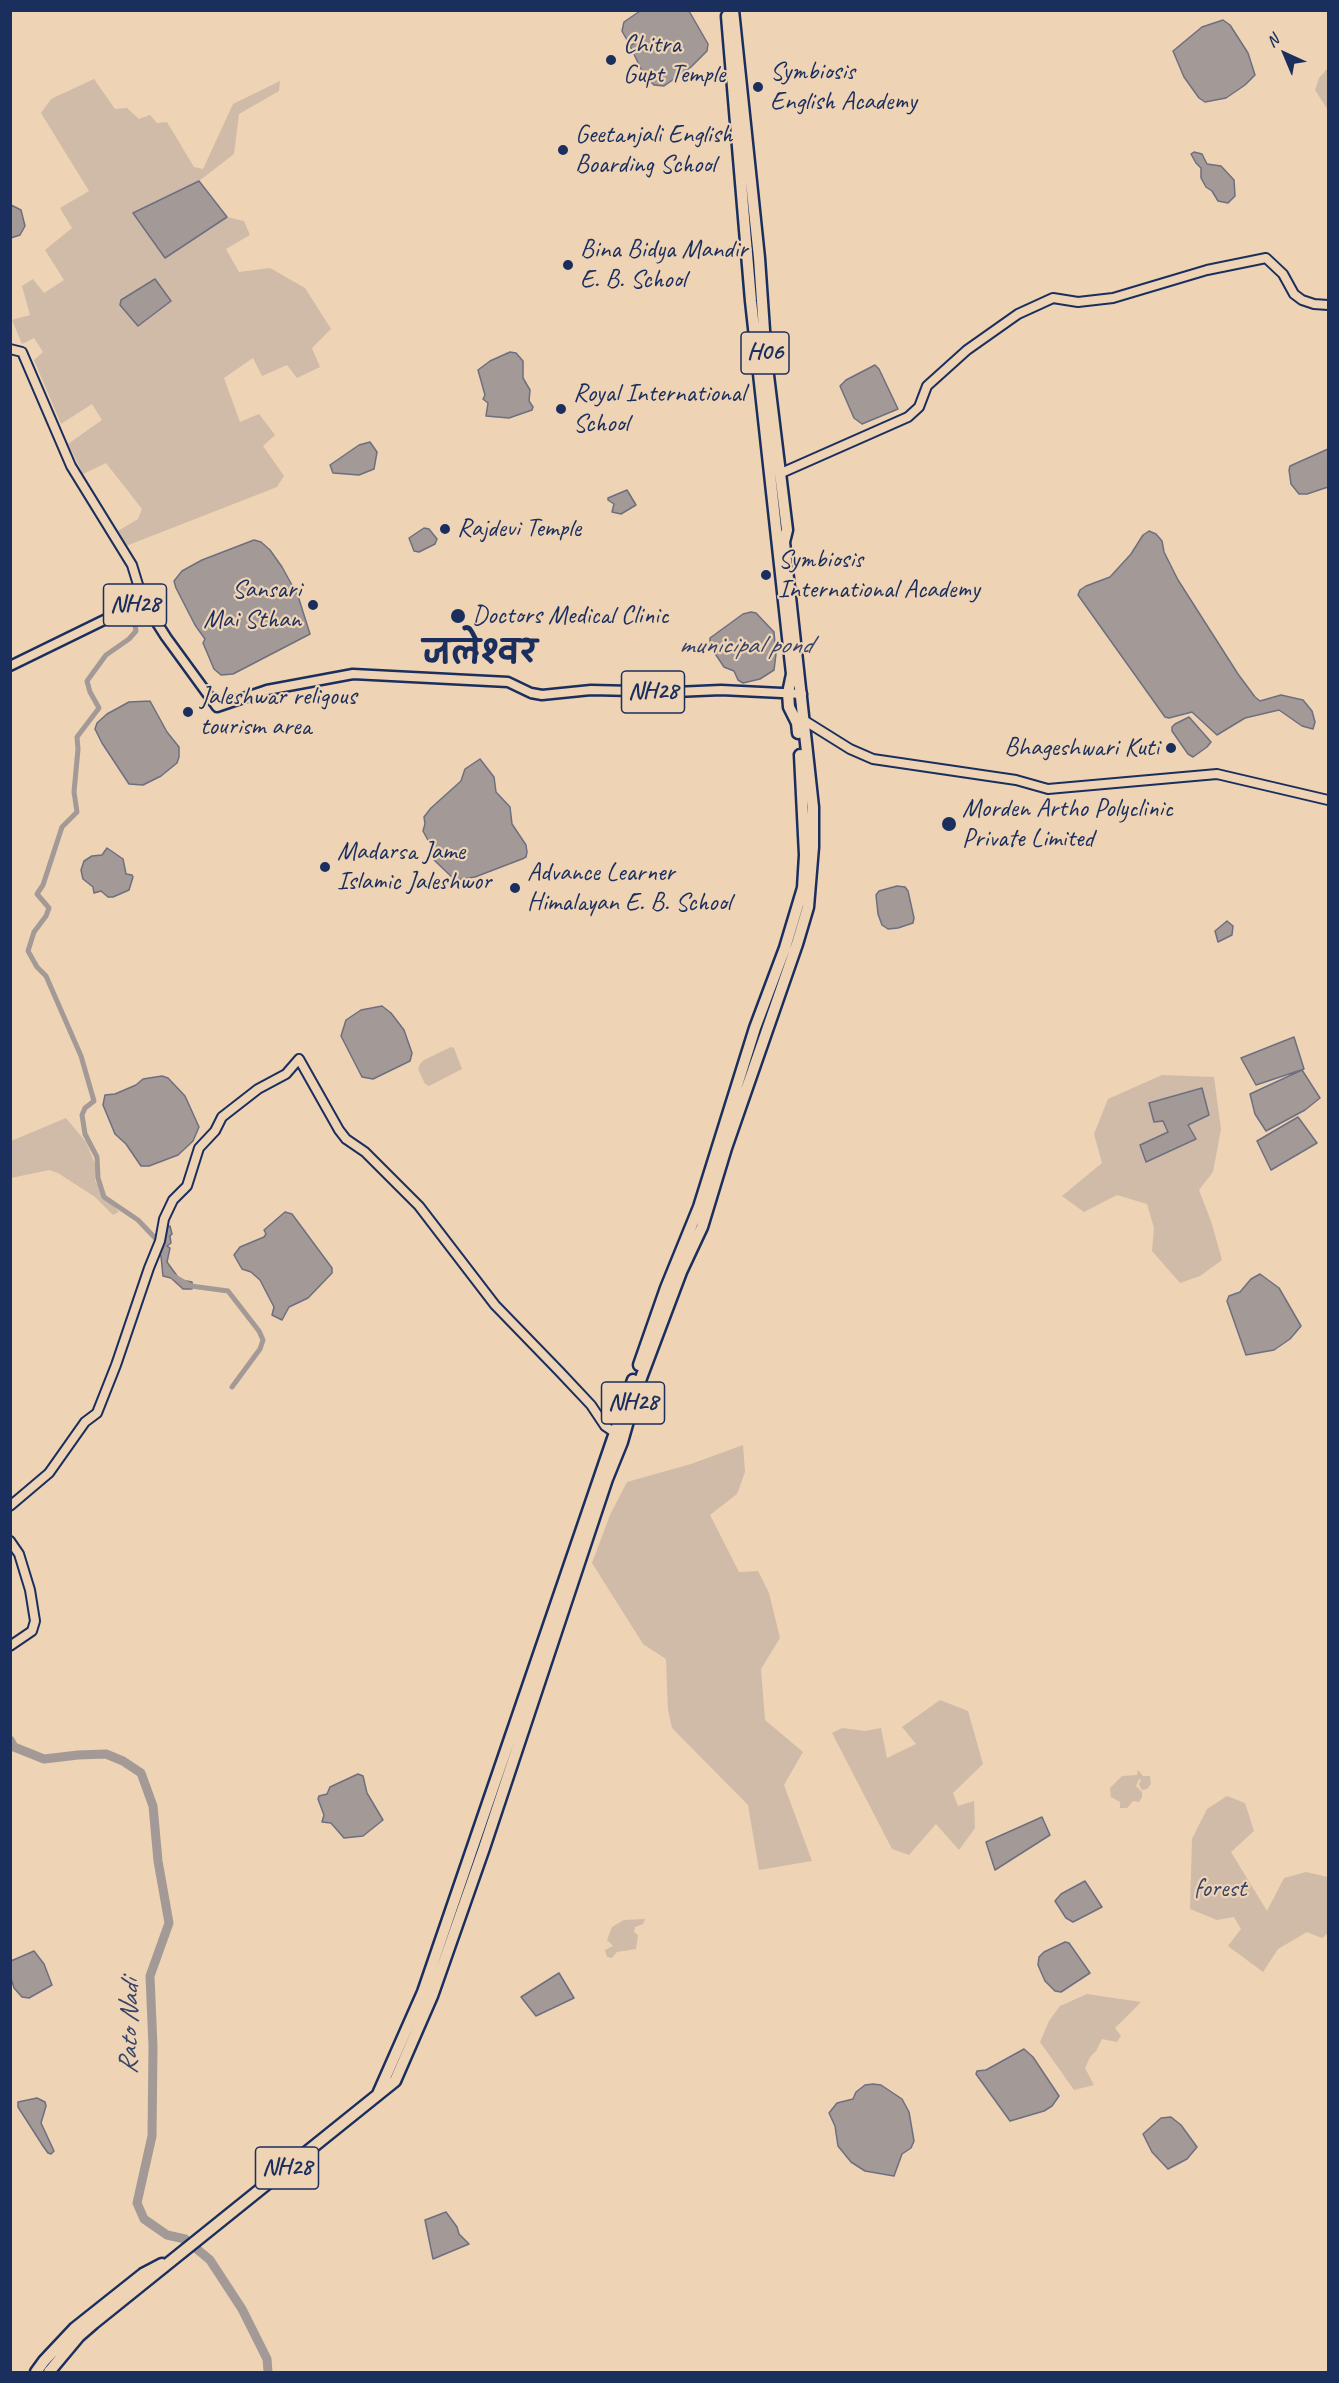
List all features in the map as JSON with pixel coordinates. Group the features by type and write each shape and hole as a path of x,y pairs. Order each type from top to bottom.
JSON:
{"highway":[{"name":"H06","path":"726,10 751,301 792,674 788,693"},
{"name":"H06","path":"733,10 779,474 787,530 784,542 802,694"},
{"name":"NH28","path":"49,2373 79,2336 395,2081 432,1996 484,1848 603,1478 614,1432 666,1288 699,1207 755,1028 785,948 803,888 805,855 801,762 797,723 789,707 788,693"},
{"name":"NH28","path":"603,1478 622,1442 638,1386 681,1272 702,1227 726,1148 808,907 813,847 813,807 802,719 802,694"},
{"name":"NH28","path":"36,2373 44,2361 75,2328 143,2274 180,2253"}],"main road":[{"name":"NH28","path":"10,666 143,601 216,707 267,690 350,674 508,682 531,693 542,695 591,690 675,692 721,690 802,694"}],"street":[{"path":"779,474 908,417 919,407 927,386 967,350 1018,314 1053,298 1078,302 1113,298 1207,270 1266,258 1283,274 1294,294 1302,300 1329,305"},
{"path":"10,349 22,352 71,466 132,565 143,601"},
{"path":"802,719 873,759 1007,779 1047,789 1217,774 1329,800"},
{"path":"10,1506 49,1473 86,1422 97,1413 116,1365 148,1268 160,1241 164,1219 173,1200 187,1186 199,1148 215,1131 222,1118 258,1089 286,1074 299,1059 346,1139 365,1152 419,1206 495,1305 591,1405 605,1426 614,1432"},
{"path":"10,1540 19,1554 30,1590 35,1620 32,1631 10,1646"}],"green space":[{"path":"1328,68 1328,110 1315,90 1319,78"},
{"path":"94,79 115,109 127,108 139,119 150,115 157,123 167,122 194,167 203,169 233,104 280,81 279,91 239,114 234,154 199,181 133,213 165,258 227,217 244,221 250,235 226,249 239,272 270,268 305,288 331,329 312,348 320,367 297,378 287,365 262,376 253,358 224,378 240,422 259,414 275,435 263,446 284,476 277,487 126,546 116,532 138,519 142,509 106,463 83,474 68,444 102,420 92,404 61,424 34,360 43,352 34,338 22,344 12,320 30,315 22,286 33,279 44,293 64,280 45,250 72,228 60,208 89,191 41,113 51,99"},
{"path":"451,1047 454,1048 462,1069 429,1086 425,1084 418,1069 420,1064"},
{"path":"1162,1075 1214,1077 1221,1129 1213,1172 1199,1190 1222,1260 1200,1276 1180,1283 1152,1251 1154,1228 1147,1204 1117,1195 1084,1212 1062,1196 1102,1163 1094,1134 1108,1099"},
{"path":"66,1118 86,1142 97,1169 95,1181 119,1212 113,1215 95,1197 58,1173 49,1170 11,1178 11,1141"},
{"path":"743,1445 745,1472 737,1494 710,1515 739,1572 758,1571 769,1593 780,1638 761,1669 765,1720 803,1752 784,1785 812,1861 759,1870 748,1805 672,1728 668,1710 666,1659 643,1644 592,1563 610,1515 627,1482 691,1464"},
{"path":"940,1700 968,1711 983,1764 953,1793 958,1806 974,1801 975,1828 959,1850 936,1824 909,1855 892,1849 832,1733 842,1728 865,1731 881,1728 887,1758 916,1744 902,1727"},
{"path":"1138,1770 1143,1776 1150,1776 1151,1784 1147,1789 1142,1790 1139,1779 1136,1786 1142,1792 1142,1797 1139,1802 1133,1801 1127,1808 1120,1808 1120,1802 1111,1797 1110,1788 1122,1776 1137,1775"},
{"name":"forest","path":"1227,1796 1245,1803 1254,1831 1231,1852 1267,1911 1284,1878 1306,1872 1328,1877 1328,1933 1322,1938 1307,1932 1278,1949 1263,1972 1228,1946 1241,1929 1234,1917 1217,1920 1190,1909 1192,1839 1207,1809"},
{"path":"645,1919 643,1924 635,1927 634,1932 638,1935 636,1949 617,1952 612,1958 607,1957 605,1950 613,1946 607,1940 612,1927 624,1920"},
{"path":"1087,1994 1141,2002 1115,2028 1121,2036 1117,2042 1102,2039 1090,2057 1085,2068 1094,2085 1074,2090 1040,2042 1049,2021 1060,2006"}],"water":[{"path":"640,11 689,11 708,44 707,51 691,67 664,86 654,85 644,75 630,46 635,43 633,38 627,40 622,31 624,22"},
{"path":"1223,20 1230,25 1248,53 1255,75 1226,98 1205,102 1199,98 1184,77 1173,51 1202,27"},
{"path":"1194,152 1202,154 1207,164 1221,166 1234,180 1235,196 1228,203 1218,201 1212,191 1206,187 1201,178 1201,168 1191,154"},
{"path":"199,181 227,217 165,258 133,213"},
{"path":"11,205 21,210 25,226 20,235 11,238"},
{"path":"155,279 171,301 138,326 120,305 121,300"},
{"path":"510,352 516,353 523,361 523,378 530,390 529,401 533,407 532,410 509,418 486,416 488,403 483,399 485,395 478,370 490,361"},
{"path":"875,365 898,409 862,424 854,418 840,386 846,380"},
{"path":"370,442 377,452 374,469 359,475 333,473 330,465 359,445"},
{"path":"1328,449 1328,487 1307,494 1299,494 1291,484 1290,466"},
{"path":"627,490 636,505 621,514 612,512 614,504 608,498"},
{"path":"424,528 429,529 437,539 435,544 419,552 414,551 409,538"},
{"path":"1149,531 1156,534 1162,541 1164,552 1178,580 1255,697 1260,701 1281,695 1303,700 1312,711 1315,722 1313,729 1302,726 1279,710 1245,718 1217,735 1192,712 1165,717 1078,595 1080,590 1086,586 1110,577 1131,554 1143,535"},
{"path":"254,540 261,542 270,550 282,567 298,596 310,634 233,674 221,675 214,669 203,643 205,639 195,625 174,581 182,571 202,560"},
{"name":"municipal pond","path":"756,613 774,632 776,654 774,670 760,679 743,683 738,680 734,671 724,667 710,646 710,638 743,614"},
{"path":"150,701 167,732 179,747 179,757 177,763 161,776 143,785 129,784 95,729 97,723 107,714 129,702"},
{"path":"1189,717 1211,742 1193,757 1188,754 1172,731 1175,724"},
{"path":"480,759 494,777 496,792 510,807 512,824 526,845 526,857 475,877 455,880 434,860 433,845 423,831 424,817 461,781 465,769"},
{"path":"107,848 123,859 126,874 133,877 129,890 113,897 108,897 101,891 94,893 93,887 83,879 81,870 84,861 92,856 102,855"},
{"path":"897,886 905,887 908,891 913,923 888,929 882,925 878,914 876,895 879,891"},
{"path":"1227,921 1233,926 1232,935 1218,942 1215,931"},
{"path":"382,1006 391,1013 404,1030 412,1053 410,1061 373,1079 362,1077 341,1036 346,1020 361,1010"},
{"path":"1294,1037 1304,1069 1256,1085 1241,1058"},
{"path":"1302,1070 1320,1098 1305,1110 1266,1131 1255,1114 1250,1094"},
{"path":"162,1076 168,1078 185,1096 199,1127 193,1141 178,1155 149,1166 141,1166 126,1144 115,1134 103,1105 105,1095 115,1094 136,1085 143,1079"},
{"path":"1202,1088 1209,1115 1188,1125 1196,1139 1146,1162 1140,1145 1168,1132 1163,1121 1154,1122 1149,1103"},
{"path":"1298,1117 1317,1143 1271,1170 1257,1141"},
{"path":"285,1212 292,1214 332,1268 332,1273 308,1298 289,1307 282,1320 272,1315 274,1307 260,1280 251,1272 242,1269 234,1255 240,1247 264,1237 266,1234 264,1230"},
{"path":"170,1226 172,1234 171,1243 167,1246 170,1248 167,1262 180,1280 192,1282 192,1289 183,1289 171,1278 163,1276 161,1256 157,1254 162,1248 166,1227"},
{"path":"1260,1274 1279,1288 1301,1326 1290,1339 1274,1350 1246,1355 1227,1301 1229,1296 1240,1292 1251,1279"},
{"path":"358,1774 363,1776 367,1793 383,1820 363,1836 344,1838 331,1823 322,1822 324,1815 318,1799 319,1796 327,1794 330,1787"},
{"path":"1042,1817 1050,1835 995,1870 986,1842"},
{"path":"1085,1881 1102,1907 1073,1922 1066,1918 1055,1901 1061,1894"},
{"path":"1065,1942 1069,1943 1090,1973 1061,1992 1055,1991 1045,1981 1038,1965 1039,1957 1044,1952"},
{"path":"34,1951 44,1964 52,1985 29,1998 22,1997 14,1988 11,1978 11,1961"},
{"path":"559,1973 574,1998 536,2016 521,1997"},
{"path":"1024,2049 1033,2057 1059,2096 1052,2106 1044,2111 1010,2121 976,2074 977,2071 986,2070"},
{"path":"865,2085 881,2085 902,2099 909,2112 914,2141 911,2148 902,2154 894,2176 865,2171 851,2162 838,2146 835,2126 829,2113 837,2103 853,2099 856,2092"},
{"path":"37,2098 45,2102 46,2106 41,2123 54,2151 51,2154 43,2146 18,2107 18,2102"},
{"path":"1171,2117 1181,2125 1197,2147 1187,2159 1168,2169 1152,2152 1143,2134 1161,2118"},
{"path":"446,2212 457,2227 459,2234 469,2244 433,2259 425,2220"}],"waterway":[{"path":"133,614 136,631 129,639 106,655 87,681 99,708 77,737 74,792 77,812 62,827 43,885 37,894 49,908 34,932 28,951 37,967 46,976 81,1056 94,1101 85,1108 82,1115 85,1134 97,1157 98,1178 104,1197 138,1220 157,1240 159,1246"},
{"path":"173,1276 191,1286 228,1291 259,1331 263,1340 260,1349 232,1387"},
{"name":"Rato Nadi","path":"10,1740 14,1747 44,1759 106,1754 123,1761 141,1773 153,1806 158,1861 169,1923 150,1976 153,2047 152,2136 137,2203 144,2219 167,2235 185,2239 210,2260 242,2309 267,2359 268,2372"}],"place":[{"name":"Chitra Gupt Temple","path":"611,60"},
{"name":"Symbiosis English Academy","path":"758,87"},
{"name":"Geetanjali English Boarding School","path":"563,150"},
{"name":"Bina Bidya Mandir E. B. School","path":"568,265"},
{"name":"Royal International School","path":"561,409"},
{"name":"Rajdevi Temple","path":"445,529"},
{"name":"Symbiosis International Academy","path":"766,575"},
{"name":"Sansari Mai Sthan","path":"313,605"},
{"name":"Doctors Medical Clinic","path":"458,616"},
{"name":"Jaleshwar religous tourism area","path":"188,712"},
{"name":"Bhageshwari Kuti","path":"1171,748"},
{"name":"Morden Artho Polyclinic Private Limited","path":"949,824"},
{"name":"Madarsa Jame Islamic Jaleshwor","path":"325,867"},
{"name":"Advance Learner Himalayan E. B. School","path":"515,888"}],"district":[{"name":"जलेश्वर","path":"480,655"}]}
